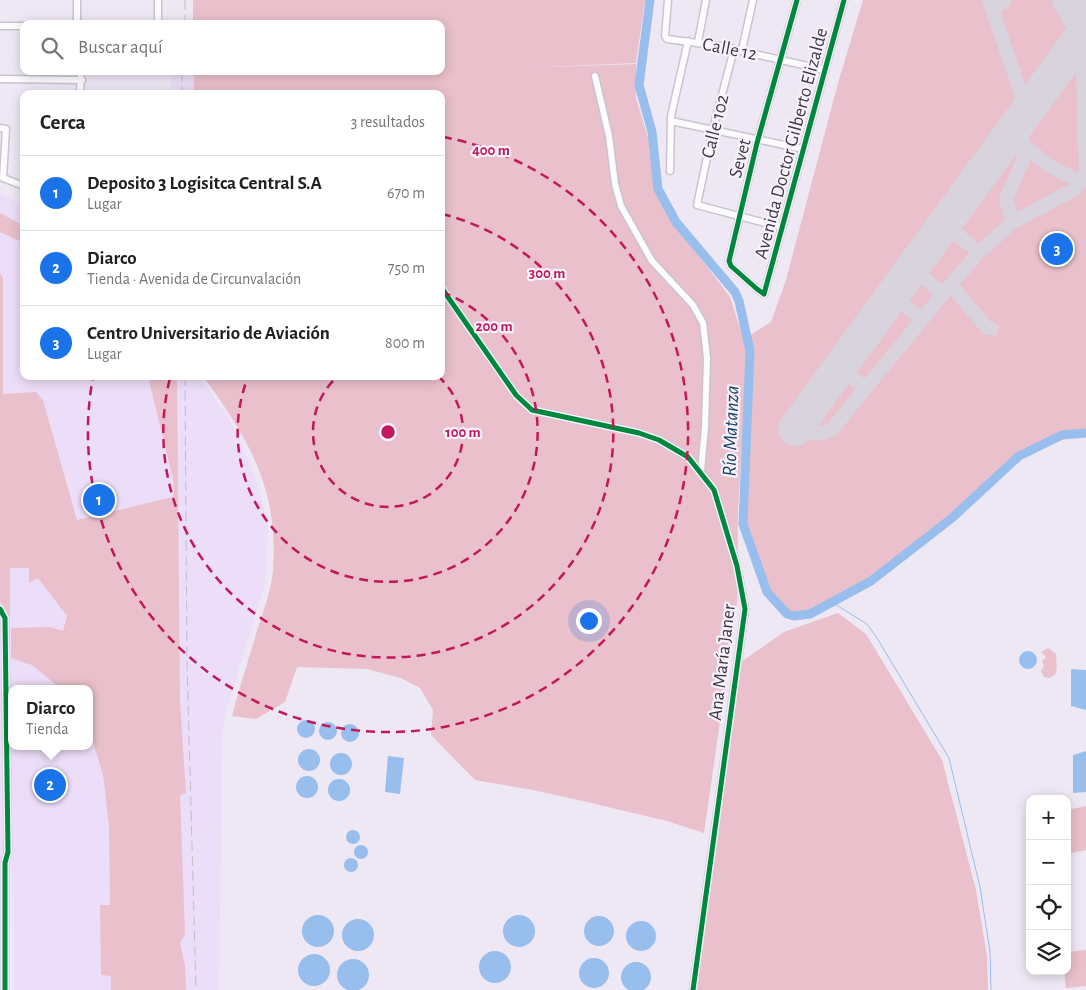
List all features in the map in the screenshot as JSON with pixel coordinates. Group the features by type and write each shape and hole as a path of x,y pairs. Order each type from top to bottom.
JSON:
{"street":[{"path":"77,0 78,20"},
{"path":"158,0 158,20"},
{"name":"Calle 12","path":"668,0 665,36 667,38 742,50 825,70"},
{"path":"698,42 706,0"},
{"path":"742,50 753,0"},
{"name":"Sevet","path":"764,294 731,266 729,261 759,139 798,0"},
{"name":"Avenida Doctor Gilberto Elizalde","path":"764,294 844,0"},
{"path":"0,26 20,26"},
{"path":"670,171 671,122 688,41"},
{"name":"Calle 102","path":"734,49 713,129 697,205 739,216"},
{"path":"81,75 81,90"},
{"path":"595,76 609,136 615,184 622,206 652,261 693,305 703,323 708,358 706,427 700,471"},
{"path":"0,79 82,80"},
{"path":"671,122 713,129 803,149"},
{"path":"0,128 6,129 3,178 20,184"},
{"path":"739,216 781,227"},
{"name":"Ana María Janer","path":"445,293 516,395 532,410 639,433 659,440 688,457 714,490 745,602 693,990"},
{"path":"0,609 6,618 8,852 5,863 5,990"}],"shaded area":[{"path":"193,0 645,0 636,63 523,68 636,64 636,98 648,138 655,188 674,223 730,297 747,350 738,511 737,603 704,833 667,821 587,802 475,780 431,735 433,710 420,688 401,678 367,669 297,667 285,702 256,719 232,716 269,591 273,569 274,540 271,513 257,465 234,421 206,380 445,380 445,90 194,90 194,75 445,75 445,20 193,20"},
{"path":"863,0 1086,0 1086,433 1063,436 1027,452 1011,463 939,529 890,568 816,611 794,616 778,606 767,592 743,524 750,351 747,337 771,322 786,280 838,83"},
{"path":"171,75 299,75 194,79 194,90 171,90"},
{"path":"0,193 20,204 20,380 202,380 228,417 245,452 257,482 268,526 266,580 225,715 222,742 219,990 14,990 13,873 5,863 0,863"},
{"path":"0,213 20,224 20,241 0,232"},
{"path":"0,273 3,278 3,394 36,392 43,400 77,520 173,497 174,483 149,380 177,380 180,702 186,793 180,795 185,934 180,943 185,965 186,990 111,990 111,976 101,975 100,905 110,905 109,826 103,774 93,743 93,685 56,685 32,665 11,658 11,628 50,627 63,631 67,616 38,578 29,583 29,568 10,568 10,617 0,602"},
{"path":"838,613 866,634 942,760 976,890 987,956 988,990 697,990 741,662 784,632"},
{"path":"1048,648 1056,654 1057,664 1055,675 1049,678 1044,677 1041,671 1044,666 1042,661 1046,657 1041,652"},
{"path":"1086,806 1086,850 1071,853 1071,840 1071,809"},
{"path":"1086,950 1086,986 1066,988 1064,975 1071,975 1071,952"}],"water":[{"path":"1028,651 1034,654 1037,660 1034,666 1028,669 1022,666 1019,660 1022,654"},
{"path":"1071,669 1086,670 1086,710 1071,706"},
{"path":"306,720 314,725 315,729 310,737 306,738 298,733 297,729 302,721"},
{"path":"328,722 336,727 337,731 332,739 328,740 320,735 319,731 324,723"},
{"path":"350,724 358,729 359,733 354,741 350,742 342,737 341,733 346,725"},
{"path":"309,749 317,752 320,760 317,768 309,771 301,768 298,760 301,752"},
{"path":"1086,751 1086,792 1073,793 1073,755"},
{"path":"341,753 349,756 352,764 349,772 341,775 333,772 330,764 333,756"},
{"path":"388,756 404,758 400,794 385,792"},
{"path":"307,776 315,779 318,787 315,795 307,798 299,795 296,787 299,779"},
{"path":"339,779 347,782 350,790 347,798 339,801 331,798 328,790 331,782"},
{"path":"353,830 358,832 360,837 358,842 353,844 348,842 346,837 348,832"},
{"path":"361,845 366,847 368,852 366,857 361,859 356,857 354,852 356,847"},
{"path":"351,858 356,860 358,865 356,870 351,872 346,870 344,865 346,860"},
{"path":"318,915 324,916 329,920 333,925 333,937 329,942 324,946 318,947 312,946 307,942 303,937 302,931 303,925 307,920 312,916"},
{"path":"519,915 530,920 535,931 530,942 519,947 508,942 503,931 508,920"},
{"path":"599,916 605,917 613,925 613,937 605,945 599,946 593,945 585,937 584,931 585,925 593,917"},
{"path":"358,919 369,924 374,935 369,946 358,951 347,946 342,935 347,924"},
{"path":"641,921 651,926 656,936 651,946 641,951 631,946 626,936 631,926"},
{"path":"495,951 506,956 511,967 506,978 495,983 484,978 479,967 484,956"},
{"path":"314,954 320,955 325,959 329,964 329,976 325,981 320,985 314,986 308,985 303,981 299,976 298,970 299,964 303,959 308,955"},
{"path":"594,958 605,962 609,973 605,984 594,988 583,984 579,973 583,962"},
{"path":"353,959 359,960 364,964 368,969 368,981 364,986 359,990 353,991 347,990 342,986 338,981 337,975 338,969 342,964 347,960"},
{"path":"630,963 642,963 650,971 650,983 642,991 630,991 622,983 622,971"}],"waterway":[{"name":"Río Matanza","path":"650,0 639,85 652,132 658,189 676,222 735,292 739,301 750,351 743,524 767,592 787,614 794,616 810,614 871,581 952,518 1019,456 1062,435 1086,433"},
{"path":"833,603 867,624 949,758 980,887 990,952 991,990"}],"taxiway":[{"path":"989,0 1027,111"},
{"path":"992,10 1005,0"},
{"path":"1082,36 1086,175"},
{"path":"1013,222 1006,199 1024,158 1021,119"},
{"path":"1024,146 1053,168 1081,182"},
{"path":"943,294 979,252 1013,222 1075,189 1086,173"},
{"path":"944,224 979,252"},
{"path":"798,425 820,434 833,428 943,294 912,268"},
{"path":"951,285 987,328 992,329"},
{"path":"893,295 922,320"},
{"path":"839,368 866,389"}],"runway":[{"path":"1069,0 1086,28"},
{"path":"795,429 1086,30"}],"railway":[{"path":"185,0 185,20"},
{"path":"182,75 182,90"},
{"path":"185,380 187,663 196,990"}],"cycle path":[{"path":"797,0 757,143 729,261 731,266 764,294 844,0"},
{"path":"445,293 516,395 532,410 639,433 659,440 688,457 714,490 737,566 745,609 693,990"},
{"path":"0,609 5,618 8,852 5,863 5,990"}],"place":[{"name":"Centro Universitario de Aviación","path":"1057,249"},
{"name":"Deposito 3 Logisitca Central S.A","path":"99,500"},
{"name":"Diarco","path":"50,785"}]}
